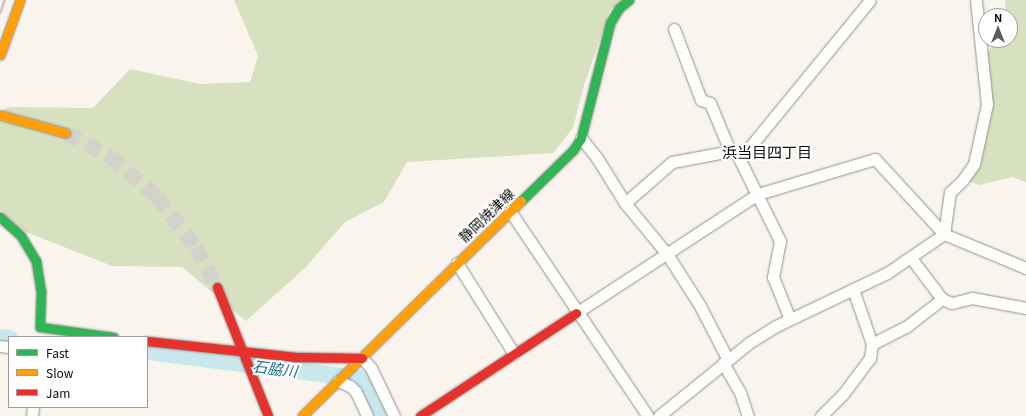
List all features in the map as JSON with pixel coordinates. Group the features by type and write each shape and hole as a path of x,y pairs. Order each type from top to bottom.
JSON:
{"street":[{"path":"0,55 20,0"},
{"name":"静岡焼津線","path":"302,416 573,150 581,138 610,22 619,8 629,0"},
{"path":"740,159 870,0"},
{"path":"659,416 749,343 790,319 853,289 911,258 944,234 950,192 963,180 974,164 987,104 976,0"},
{"path":"674,29 701,100 710,103 730,151"},
{"path":"0,115 66,133"},
{"path":"581,138 597,158 625,203 667,254 699,304 740,392 748,416"},
{"path":"625,203 672,162 730,151 737,154 780,241 773,277 790,319"},
{"path":"420,416 758,194 875,159 944,234 1026,268"},
{"path":"510,211 576,313 648,416"},
{"path":"0,217 21,236 36,261 41,290 40,332 98,336"},
{"path":"911,258 942,299 952,303 972,298 1026,308"},
{"path":"457,263 514,354"},
{"path":"218,287 268,416"},
{"path":"821,416 864,369 870,358 872,344 853,289"},
{"path":"872,344 906,327 942,299"},
{"path":"148,342 244,355 362,358 371,368 394,416"},
{"path":"339,380 350,386 356,392 368,416"}],"green space":[{"path":"234,0 621,0 610,10 584,85 573,128 553,153 407,162 384,202 345,222 305,268 246,321 182,267 112,266 21,230 0,210 0,112 9,107 93,108 130,69 200,84 250,82 258,56"},
{"path":"1005,0 1026,0 1026,182 1013,177 979,185 967,181 982,144 984,59 990,48 1018,48 1018,8 1006,8"}],"waterway":[{"name":"石脇川","path":"0,337 8,338"},
{"name":"石脇川","path":"148,351 359,378 372,392 381,416"}],"tunnel":[{"path":"66,133 110,156 157,196 196,247 217,287"}],"railway":[{"path":"0,12 4,0"}],"traffic: fast":[{"path":"521,201 573,150 581,138 610,23 619,8 629,0"},
{"path":"0,217 21,236 36,261 41,291 40,327 106,336"}],"traffic: slow":[{"path":"0,55 20,0"},
{"path":"0,115 66,133"},
{"path":"302,416 521,201"}],"traffic: jam":[{"path":"217,287 268,416"},
{"path":"420,416 576,313"},
{"path":"148,341 296,357 362,358"}],"district":[{"name":"浜当目四丁目","path":"767,152"}]}
